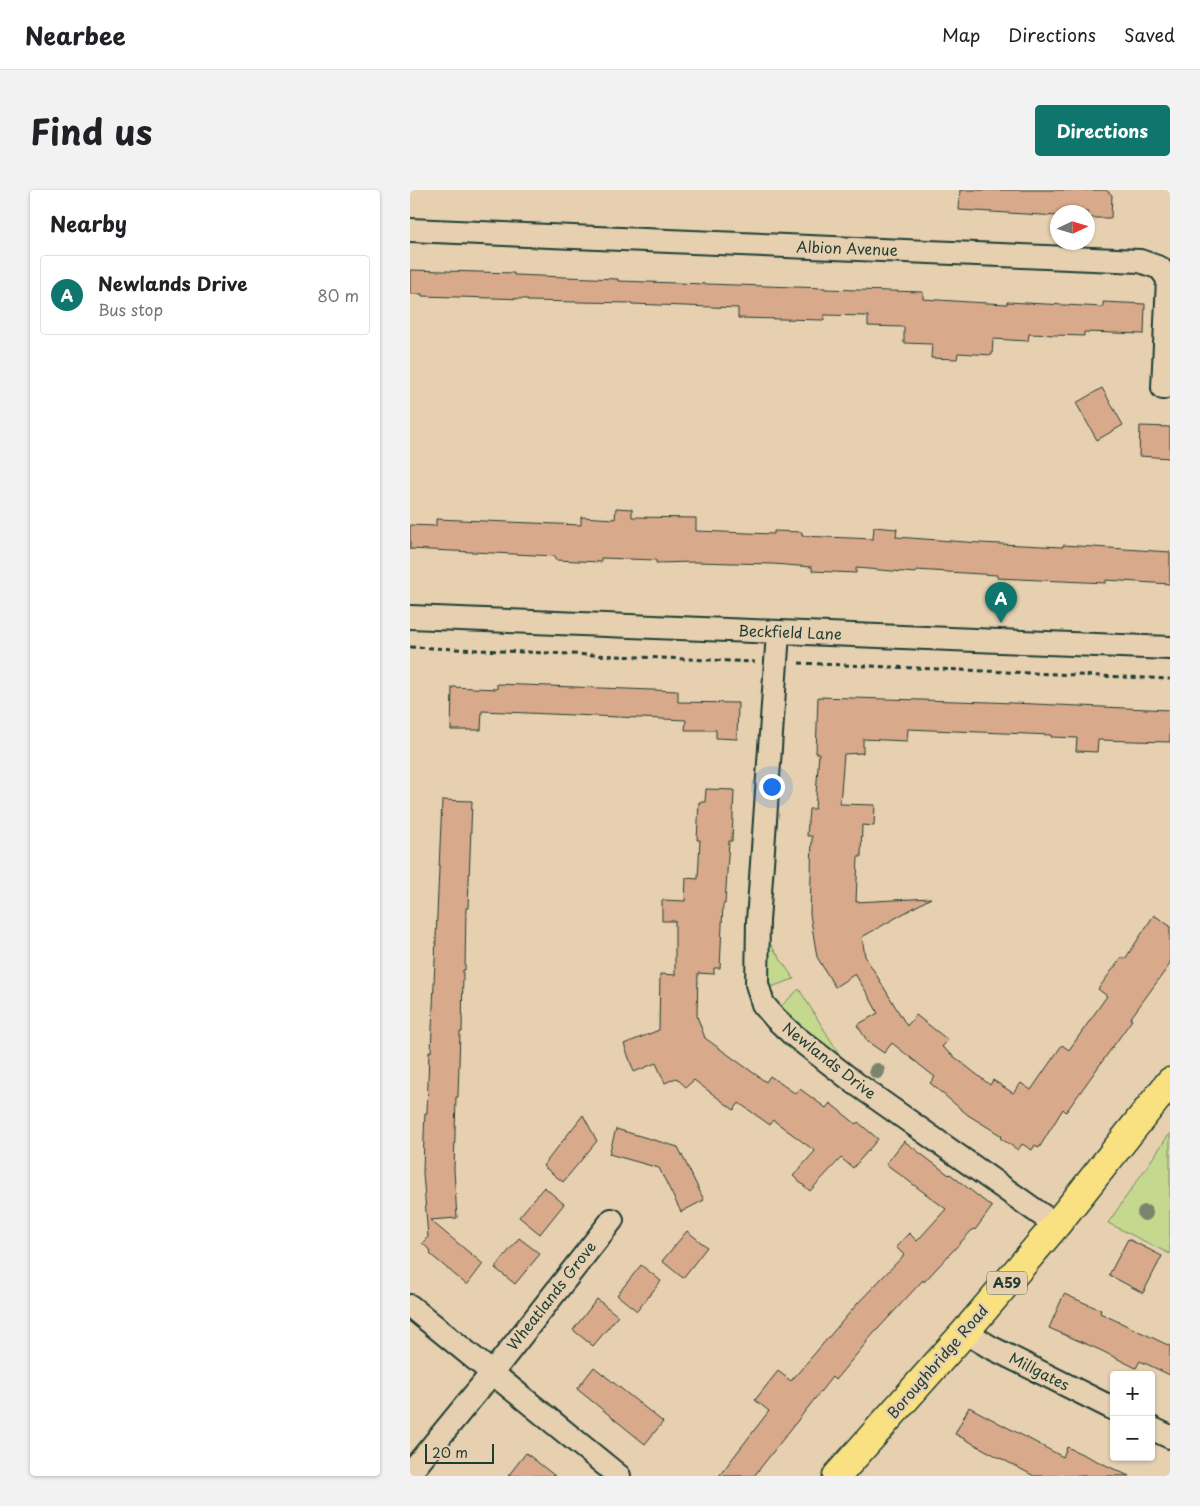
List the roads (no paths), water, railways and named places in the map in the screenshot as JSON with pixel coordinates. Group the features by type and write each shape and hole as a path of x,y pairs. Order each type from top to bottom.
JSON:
{"main road":[{"name":"Boroughbridge Road","path":"837,1476 965,1332 1056,1225 1170,1082"}],"street":[{"name":"Albion Avenue","path":"410,230 1140,261 1160,268 1168,279 1163,388"},
{"name":"Beckfield Lane","path":"410,617 1170,648"},
{"name":"Newlands Drive","path":"778,632 758,921 757,984 764,1004 792,1034 855,1083 1056,1225"},
{"name":"Wheatlands Grove","path":"410,1473 492,1373 612,1220"},
{"path":"410,1306 619,1476"},
{"name":"Millgates","path":"965,1332 990,1347 1110,1407"},
{"path":"1155,1430 1170,1438"}],"place":[{"name":"Newlands Drive","path":"1001,623"}]}
